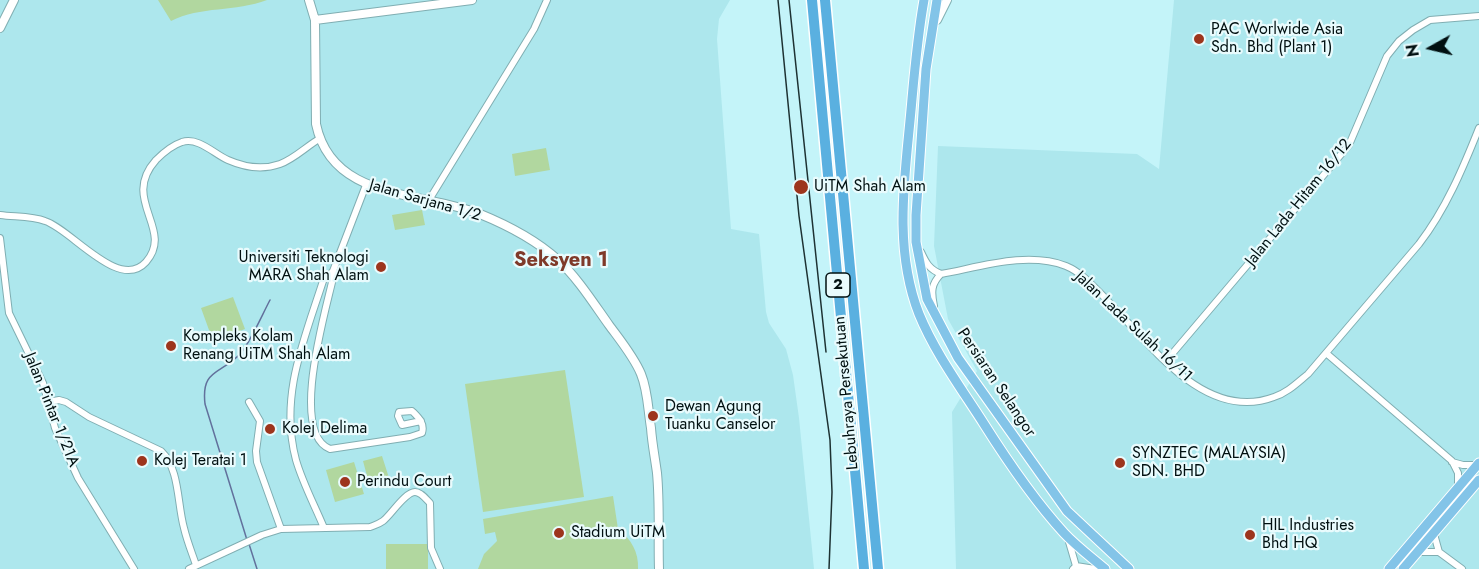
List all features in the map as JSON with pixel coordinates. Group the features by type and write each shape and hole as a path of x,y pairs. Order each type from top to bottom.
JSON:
{"highway":[{"name":"Lebuhraya Persekutuan","path":"812,0 864,569"},
{"name":"Lebuhraya Persekutuan","path":"825,0 878,569"}],"main road":[{"name":"Persiaran Selangor","path":"924,0 918,34 906,149 902,218 906,260 919,313 931,340 949,370 1019,479 1066,535 1105,569"},
{"name":"Persiaran Selangor","path":"937,0 930,42 918,166 916,242 927,299 958,358 1067,511 1129,569"},
{"path":"1389,569 1478,464"},
{"path":"1403,569 1479,480"}],"street":[{"path":"0,28 14,0"},
{"name":"Jalan Sarjana 1/2","path":"309,0 315,20 314,110 319,139 332,161 366,185 479,214 543,248 560,261 623,343 640,371 645,387 657,474 659,569"},
{"path":"315,20 472,0"},
{"path":"429,200 534,29 547,0"},
{"path":"930,42 939,13 946,0"},
{"name":"Jalan Lada Hitam 16/12","path":"1166,361 1349,145 1387,56 1399,41 1431,20 1479,16"},
{"name":"Jalan Lada Sulah 16/11","path":"940,274 1019,261 1037,261 1066,266 1090,283 1188,382 1210,395 1229,400 1248,403 1275,397 1308,374 1431,228 1463,169 1479,128"},
{"path":"0,215 46,221 97,257 120,269 133,271 148,260 155,239 143,196 143,181 148,170 170,149 182,142 195,142 212,149 226,159 253,168 281,164 319,139"},
{"path":"366,185 333,271 313,371 310,396 314,426 319,440 330,449 410,438 422,433 421,421"},
{"name":"Jalan Pintar 1/21A","path":"0,238 9,313 36,368 55,428 78,478 134,569"},
{"path":"916,242 927,264 933,271 940,274 933,283 932,292 939,325"},
{"path":"324,528 296,458 292,435 292,386 295,367 323,281 333,271"},
{"path":"1326,353 1452,461 1463,465 1478,464"},
{"path":"48,402 59,400 66,402 89,417 161,451 169,459 173,468 184,527 196,565"},
{"path":"249,402 260,421 256,451 257,462 281,529"},
{"path":"1452,461 1458,473 1458,488"},
{"path":"189,569 256,537 281,529 370,527 381,523 411,492 418,493 430,503 431,548 440,569"},
{"path":"1434,534 1439,552"},
{"path":"1066,535 1072,547 1074,567 1095,569"},
{"path":"1418,552 1439,552 1462,569"}],"shaded area":[{"name":"Universiti Teknologi MARA Shah Alam","path":"0,0 730,0 719,19 717,39 731,229 759,234 766,312 769,323 786,349 793,375 814,569 0,569"},
{"path":"1174,0 1479,0 1479,569 956,569 952,412 977,371 948,319 934,246 938,146 1137,154 1159,169"}],"green space":[{"path":"158,0 267,0 255,4 194,13 171,21"},
{"path":"546,148 550,170 515,176 512,154"},
{"path":"422,210 425,225 395,230 392,215"},
{"path":"233,297 245,329 213,341 201,308"},
{"path":"565,370 584,497 483,512 465,384"},
{"path":"382,456 390,481 370,487 363,461"},
{"name":"Perindu Court","path":"354,462 364,494 335,502 326,470"},
{"name":"Stadium UiTM","path":"613,496 618,529 633,546 638,569 478,569 484,554 497,541 495,532 485,534 483,519"},
{"path":"386,544 428,544 428,569 386,569"}],"waterway":[{"path":"247,540 205,404 205,393 209,378 233,361 244,349 270,300"},
{"path":"249,544 257,569"}],"tram line":[{"path":"778,0 799,216 830,440 832,492 829,569"},
{"path":"789,0 826,352"}],"place":[{"name":"PAC Worlwide Asia Sdn. Bhd (Plant 1)","path":"1199,39"},
{"name":"UiTM Shah Alam","path":"801,187"},
{"name":"Universiti Teknologi MARA Shah Alam","path":"381,267"},
{"name":"Kompleks Kolam Renang UiTM Shah Alam","path":"171,346"},
{"name":"Dewan Agung Tuanku Canselor","path":"653,416"},
{"name":"Kolej Delima","path":"270,429"},
{"name":"Kolej Teratai 1","path":"142,461"},
{"name":"SYNZTEC (MALAYSIA) SDN. BHD","path":"1120,463"},
{"name":"Perindu Court","path":"345,482"},
{"name":"Stadium UiTM","path":"559,533"},
{"name":"HIL Industries Bhd HQ","path":"1250,535"}],"district":[{"name":"Seksyen 1","path":"561,261"}]}
